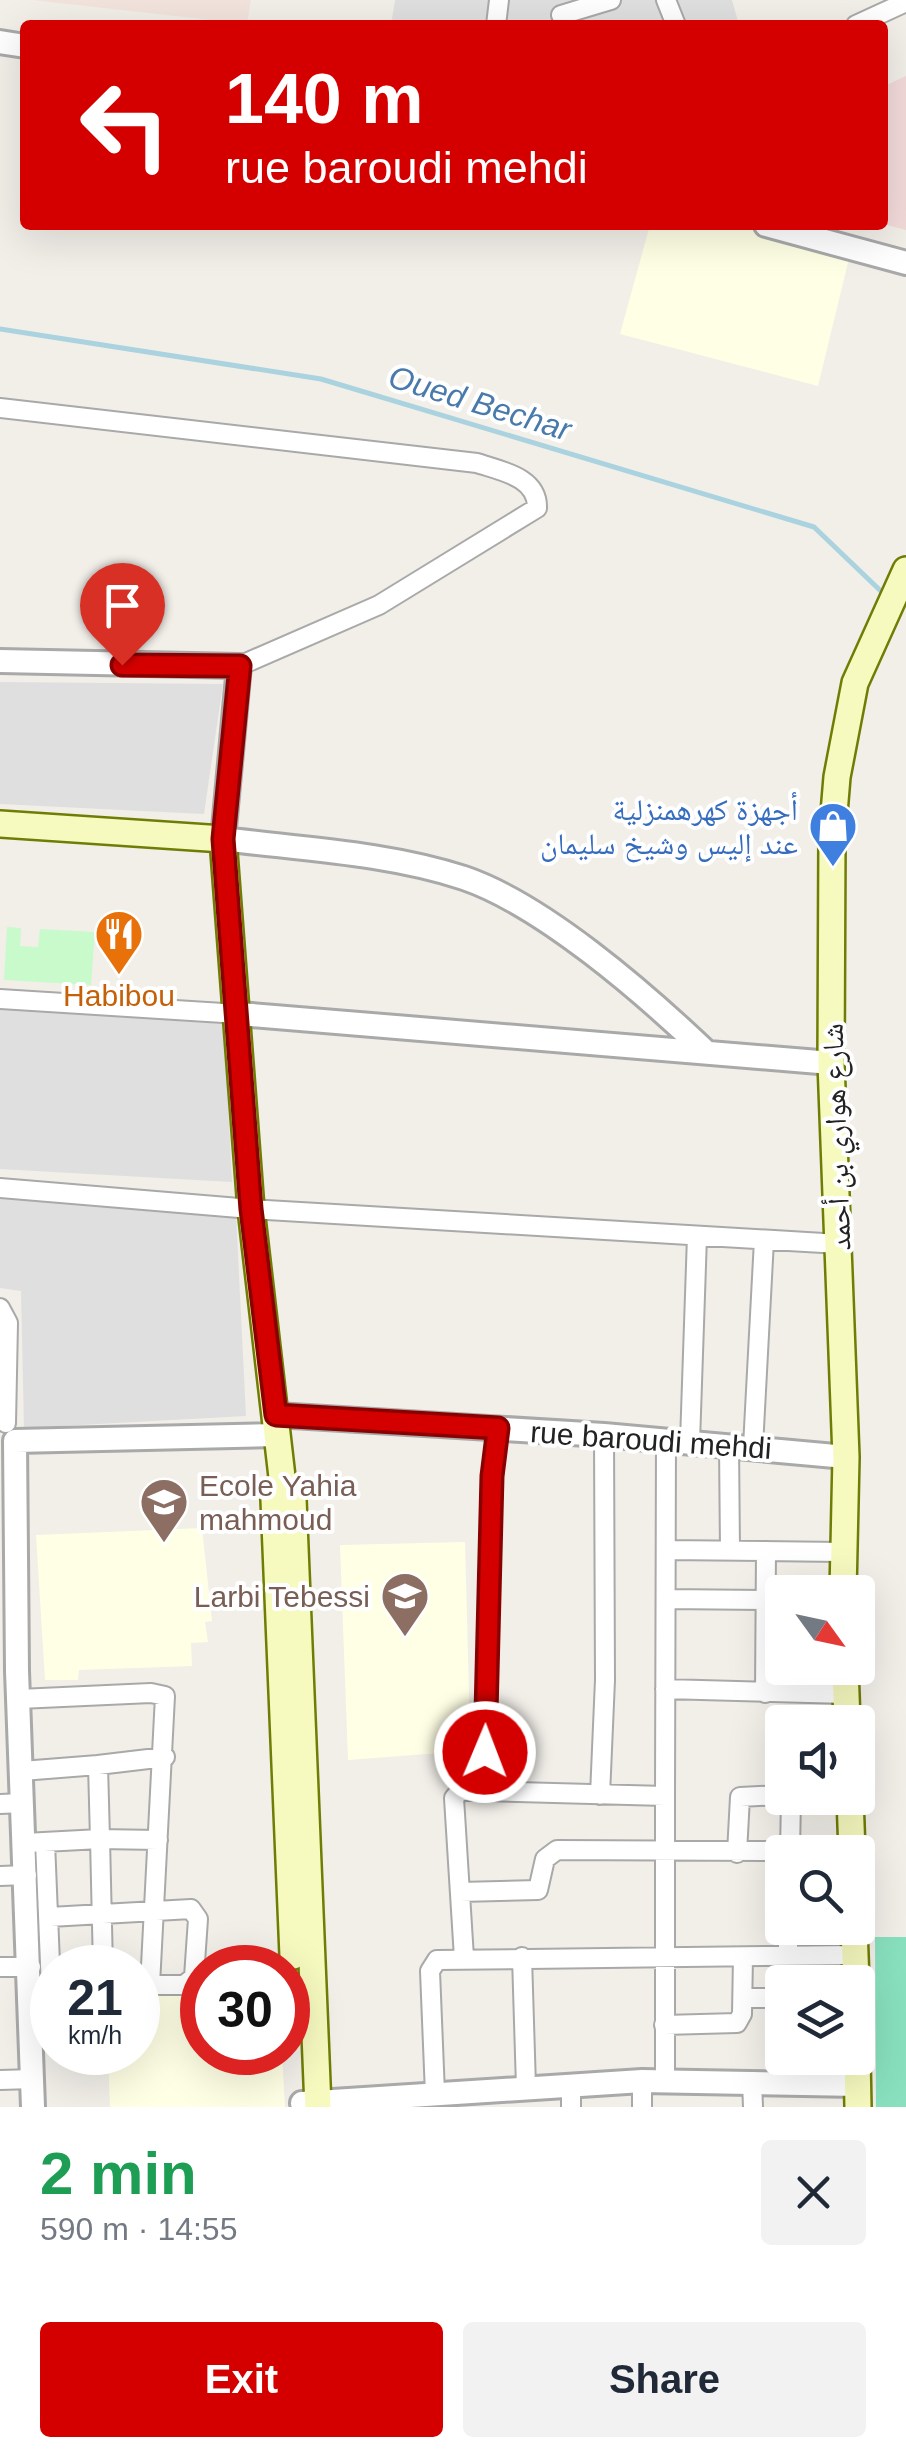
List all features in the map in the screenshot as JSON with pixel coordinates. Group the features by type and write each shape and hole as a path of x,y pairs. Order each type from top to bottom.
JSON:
{"main road":[{"name":"شارع هواري بن أحمد","path":"842,1575 846,1457 831,1064 832,837 837,777 856,683 906,570"},
{"path":"0,824 223,839 251,1209 282,1477 293,1500 310,2104"},
{"path":"846,1685 846,1705"},
{"path":"855,1945 855,1965"}],"street":[{"path":"561,15 611,0"},
{"path":"867,20 906,2"},
{"path":"784,230 906,263"},
{"path":"0,408 477,463 528,482 535,492 537,508 380,606 240,666 0,662"},
{"path":"240,666 223,839 400,862 464,878 512,899 599,962 705,1051"},
{"path":"0,999 239,1014 831,1064"},
{"path":"0,1188 251,1209 840,1244"},
{"path":"690,1442 697,1236"},
{"path":"730,1550 764,1240"},
{"path":"0,1308 8,1323 9,1671 19,1698 22,1771 12,1803 35,1842 50,1917 47,1945"},
{"name":"rue baroudi mehdi","path":"7,1428 498,1428 846,1457"},
{"path":"484,1792 492,1476 498,1428"},
{"path":"600,1795 605,1680 604,1435"},
{"path":"666,1441 666,2082"},
{"path":"666,1550 841,1552"},
{"path":"766,1551 766,1575"},
{"path":"667,1599 765,1600"},
{"path":"765,1685 765,1693"},
{"path":"664,1689 846,1694"},
{"path":"19,1698 78,1701 163,1694 165,1757 149,1945"},
{"path":"22,1771 165,1757"},
{"path":"98,1765 103,1945"},
{"path":"464,1958 454,1798 460,1791 665,1796"},
{"path":"736,1853 738,1800 742,1795 765,1795"},
{"path":"35,1842 158,1840"},
{"path":"35,1842 27,1874 37,1945"},
{"path":"460,1892 538,1890 552,1851 765,1852"},
{"path":"0,1876 27,1874"},
{"path":"50,1917 183,1906 196,1913 198,1963 190,1982 160,1984"},
{"path":"788,1945 788,1955"},
{"path":"435,2094 430,1970 437,1960 855,1955"},
{"path":"522,1957 526,2087"},
{"path":"664,2025 738,2023 743,1998 743,1957"},
{"path":"0,1967 30,1978"},
{"path":"743,1998 765,1998"},
{"path":"33,2075 33,2107"},
{"path":"0,2080 33,2080"},
{"path":"310,2104 526,2087 571,2096 642,2081 752,2082 858,2096"},
{"path":"642,2081 642,2107"},
{"path":"752,2082 753,2107"}],"shaded area":[{"path":"32,0 251,0 248,20 211,20"},
{"path":"395,0 732,0 738,20 392,20"},
{"path":"906,76 906,230 888,225 888,84"},
{"path":"649,230 809,230 853,242 818,386 620,334"},
{"path":"0,682 223,684 204,814 0,804"},
{"path":"0,1008 224,1024 232,1182 0,1169"},
{"path":"0,1197 236,1214 246,1416 24,1428 21,1291 0,1288"},
{"path":"202,1528 212,1621 205,1622 208,1642 191,1643 192,1666 79,1670 78,1680 45,1680 36,1535"},
{"name":"Larbi Tebessi","path":"465,1542 470,1732 452,1734 453,1752 348,1760 340,1545"},
{"path":"180,1993 180,2075 283,2075 285,2107 110,2107 109,2075 160,2075 160,1995"}],"green space":[{"path":"7,927 21,928 20,946 38,947 40,929 95,932 91,985 4,980"},
{"path":"875,1937 906,1937 906,2107 876,2107"}],"waterway":[{"name":"Oued Bechar","path":"0,329 321,379 814,527 886,596"}],"place":[{"name":"أجهزة كهرهمنزلية عند إليس وشيخ سليمان","path":"833,868"},
{"name":"Habibou","path":"119,976"},
{"name":"Ecole Yahia mahmoud","path":"164,1544"},
{"name":"Larbi Tebessi","path":"405,1638"}],"route":[{"path":"122,665 240,666 223,839 251,1209 276,1415 498,1428 492,1476 485,1752"}]}
